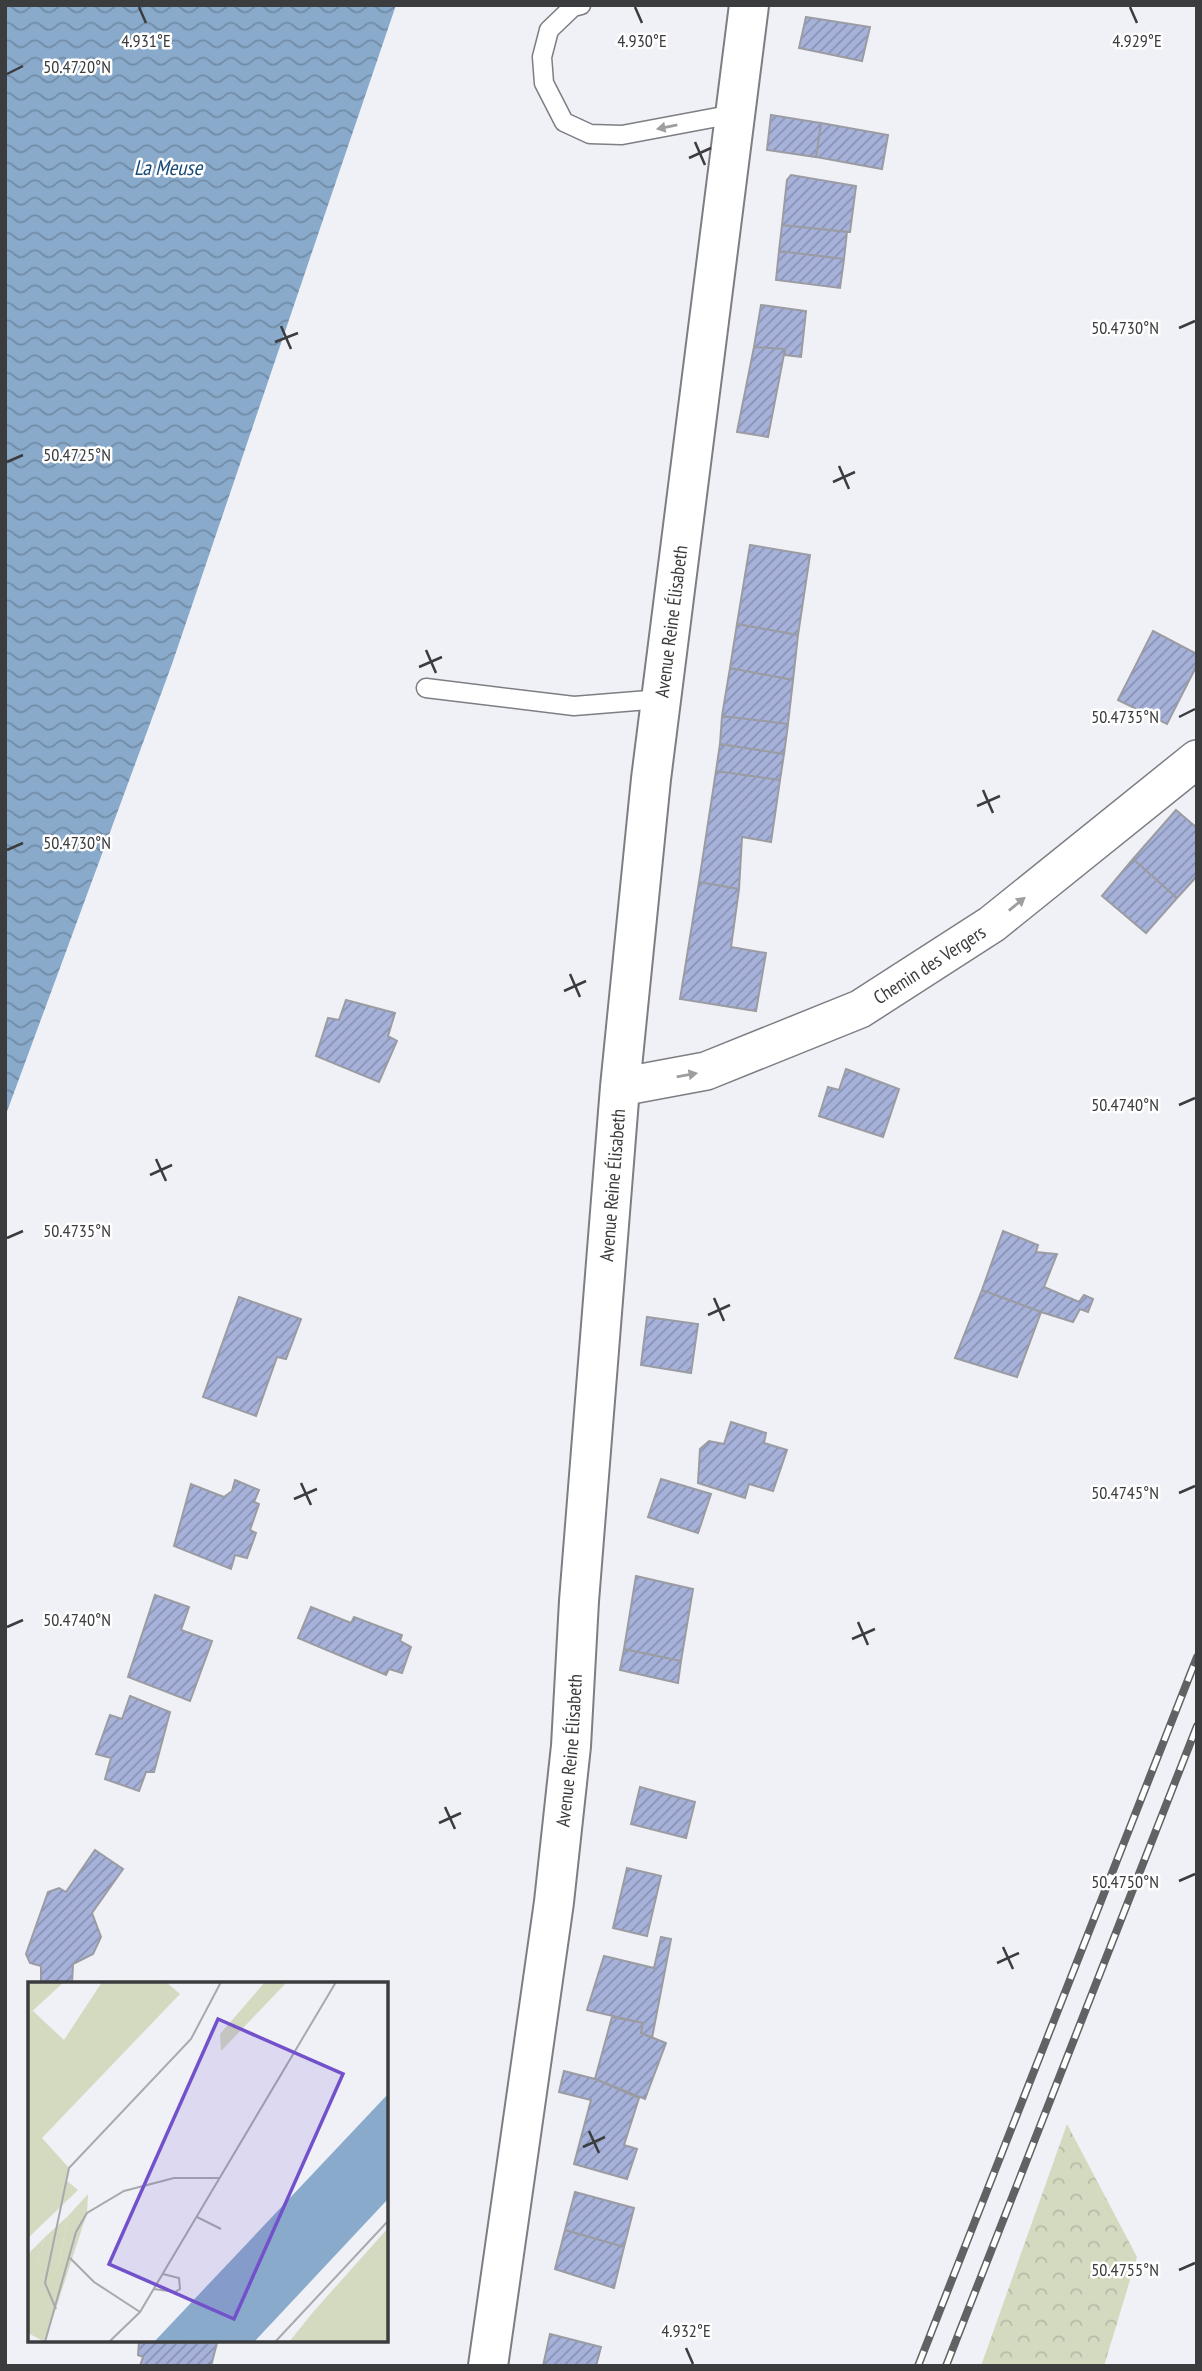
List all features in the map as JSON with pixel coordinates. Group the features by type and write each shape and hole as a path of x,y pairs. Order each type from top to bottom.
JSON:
{"main road":[{"name":"Avenue Reine Élisabeth","path":"488,2366 557,1876 571,1746 579,1601 620,1087 661,699 749,5"}],"street":[{"name":"Chemin des Vergers","path":"620,1087 706,1072 860,1009 992,924 1197,759"}],"lane":[{"path":"581,5 572,7 549,30 541,57 544,83 564,122 590,134 622,135 734,114"},
{"path":"426,688 574,706 661,699"}],"green space":[{"path":"1067,2124 1137,2257 1104,2366 981,2366"}],"water":[{"name":"La Meuse","path":"5,5 396,5 172,664 5,1117"}],"building":[{"path":"806,17 870,27 862,61 799,48"},
{"path":"771,115 821,123 816,157 767,150"},
{"path":"821,123 888,135 882,169 816,157"},
{"path":"791,175 856,186 850,232 782,225 787,180"},
{"path":"782,225 847,232 844,259 779,251"},
{"path":"779,251 844,259 840,288 776,280"},
{"path":"761,305 806,311 801,357 785,355 785,349 754,347"},
{"path":"754,347 785,349 768,437 737,432"},
{"path":"750,545 810,555 798,635 737,624"},
{"path":"737,624 798,635 793,680 730,668"},
{"path":"1153,631 1197,654 1197,665 1167,724 1118,700"},
{"path":"730,668 793,680 788,724 722,716"},
{"path":"722,716 788,724 784,754 720,744"},
{"path":"720,744 784,754 780,780 716,771"},
{"path":"716,771 780,780 771,842 742,837 739,889 699,882"},
{"path":"1176,810 1197,828 1197,876 1177,898 1133,859"},
{"path":"1133,859 1177,898 1146,933 1102,896"},
{"path":"699,882 739,889 731,947 766,953 756,1011 680,999"},
{"path":"346,1000 395,1013 388,1036 397,1041 379,1082 316,1056 328,1018 339,1020"},
{"path":"846,1069 899,1089 883,1137 819,1116 828,1087 839,1090"},
{"path":"1003,1231 1038,1245 1036,1252 1057,1254 1044,1287 1079,1302 1084,1295 1093,1299 1088,1312 1080,1309 1073,1322 982,1290"},
{"path":"982,1290 1041,1312 1017,1377 955,1358"},
{"path":"239,1297 301,1319 286,1359 277,1357 256,1416 203,1397"},
{"path":"647,1317 698,1324 691,1373 641,1365"},
{"path":"731,1422 766,1433 764,1443 787,1450 773,1491 749,1484 745,1498 698,1483 700,1449 709,1441 724,1444"},
{"path":"661,1479 711,1494 698,1533 648,1517"},
{"path":"235,1480 259,1490 254,1502 259,1504 250,1530 256,1533 247,1558 235,1555 231,1569 174,1546 191,1484 224,1497 232,1491"},
{"path":"636,1576 693,1589 681,1661 624,1649"},
{"path":"155,1595 189,1607 181,1630 212,1641 190,1701 128,1677"},
{"path":"311,1607 351,1623 354,1617 402,1635 400,1641 411,1647 402,1673 389,1669 386,1675 298,1638"},
{"path":"624,1649 681,1661 678,1683 620,1670"},
{"path":"130,1696 170,1712 154,1772 146,1772 139,1791 105,1779 111,1758 96,1754 110,1715 122,1719"},
{"path":"640,1787 695,1802 686,1838 631,1824"},
{"path":"95,1850 123,1869 92,1913 101,1937 93,1954 73,1964 72,1982 41,1982 41,1966 30,1963 26,1954 48,1892 59,1888 66,1892"},
{"path":"627,1868 661,1876 647,1936 613,1928"},
{"path":"661,1937 671,1939 652,2038 641,2033 643,2023 587,2010 604,1956 654,1968"},
{"path":"612,2017 643,2023 641,2033 666,2043 645,2099 595,2079"},
{"path":"564,2071 595,2079 639,2098 624,2145 637,2149 627,2179 574,2164 591,2100 559,2092"},
{"path":"575,2192 634,2208 624,2247 565,2230"},
{"path":"565,2230 624,2247 614,2288 555,2269"},
{"path":"550,2334 601,2347 596,2366 543,2366"},
{"path":"139,2343 217,2343 211,2366 140,2366 143,2357 138,2355"}],"railway":[{"path":"918,2366 1197,1657"},
{"path":"946,2366 1197,1726"}]}
